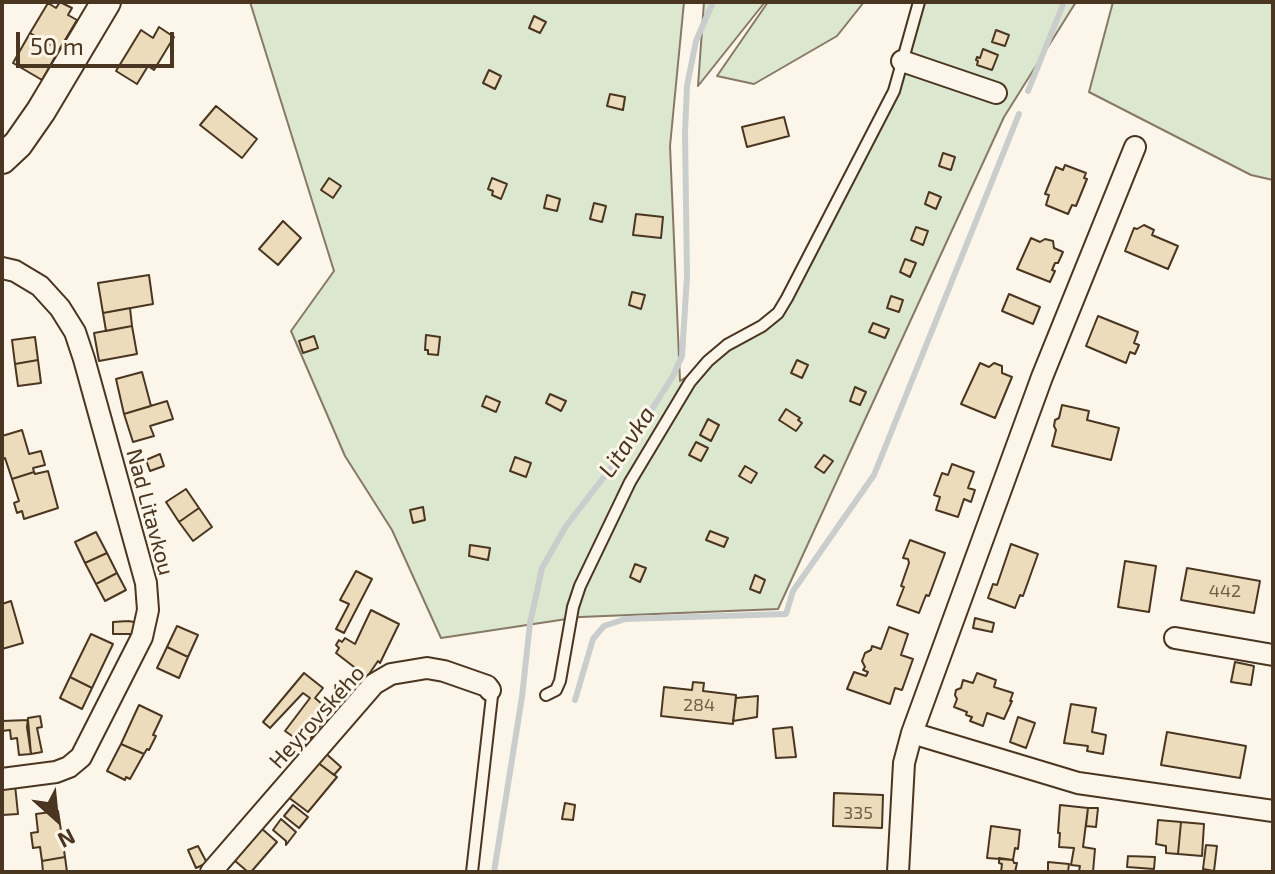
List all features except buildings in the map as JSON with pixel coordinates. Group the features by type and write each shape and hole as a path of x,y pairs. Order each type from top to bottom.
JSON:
{"street":[{"path":"2,159 18,144 41,111 106,2"},
{"path":"902,61 996,93"},
{"path":"898,872 904,763 912,733 1042,377 1135,147"},
{"name":"Nad Litavkou","path":"2,268 15,271 40,286 60,308 75,332 146,583 148,610 142,637 81,757 69,767 56,772 2,779"},
{"path":"1175,638 1273,655"},
{"name":"Heyrovského","path":"211,872 374,684 391,674 427,668 487,686 490,690"},
{"path":"912,733 1078,783 1272,811 1273,803"}],"lane":[{"path":"546,695 556,690 560,681 573,607 580,586 630,482 690,382 708,361 727,345 762,326 778,313 894,91 919,2"},
{"path":"472,872 492,696 490,690"}],"green space":[{"path":"250,2 684,2 670,146 680,381 778,320 898,92 921,2 1076,2 1004,117 778,609 580,617 441,638 392,530 345,456 291,331 334,271"},
{"path":"704,2 765,2 698,86"},
{"path":"768,2 864,2 837,36 754,84 717,76"},
{"path":"1113,2 1273,2 1273,180 1251,175 1089,92"}],"waterway":[{"name":"Litavka","path":"494,872 522,697 530,623 542,568 566,526 631,442 673,376 682,356 687,276 687,86 696,41 713,2"},
{"path":"1028,91 1064,2"},
{"path":"575,700 593,639 604,626 625,619 786,614 793,591 874,475 1019,114"}]}
